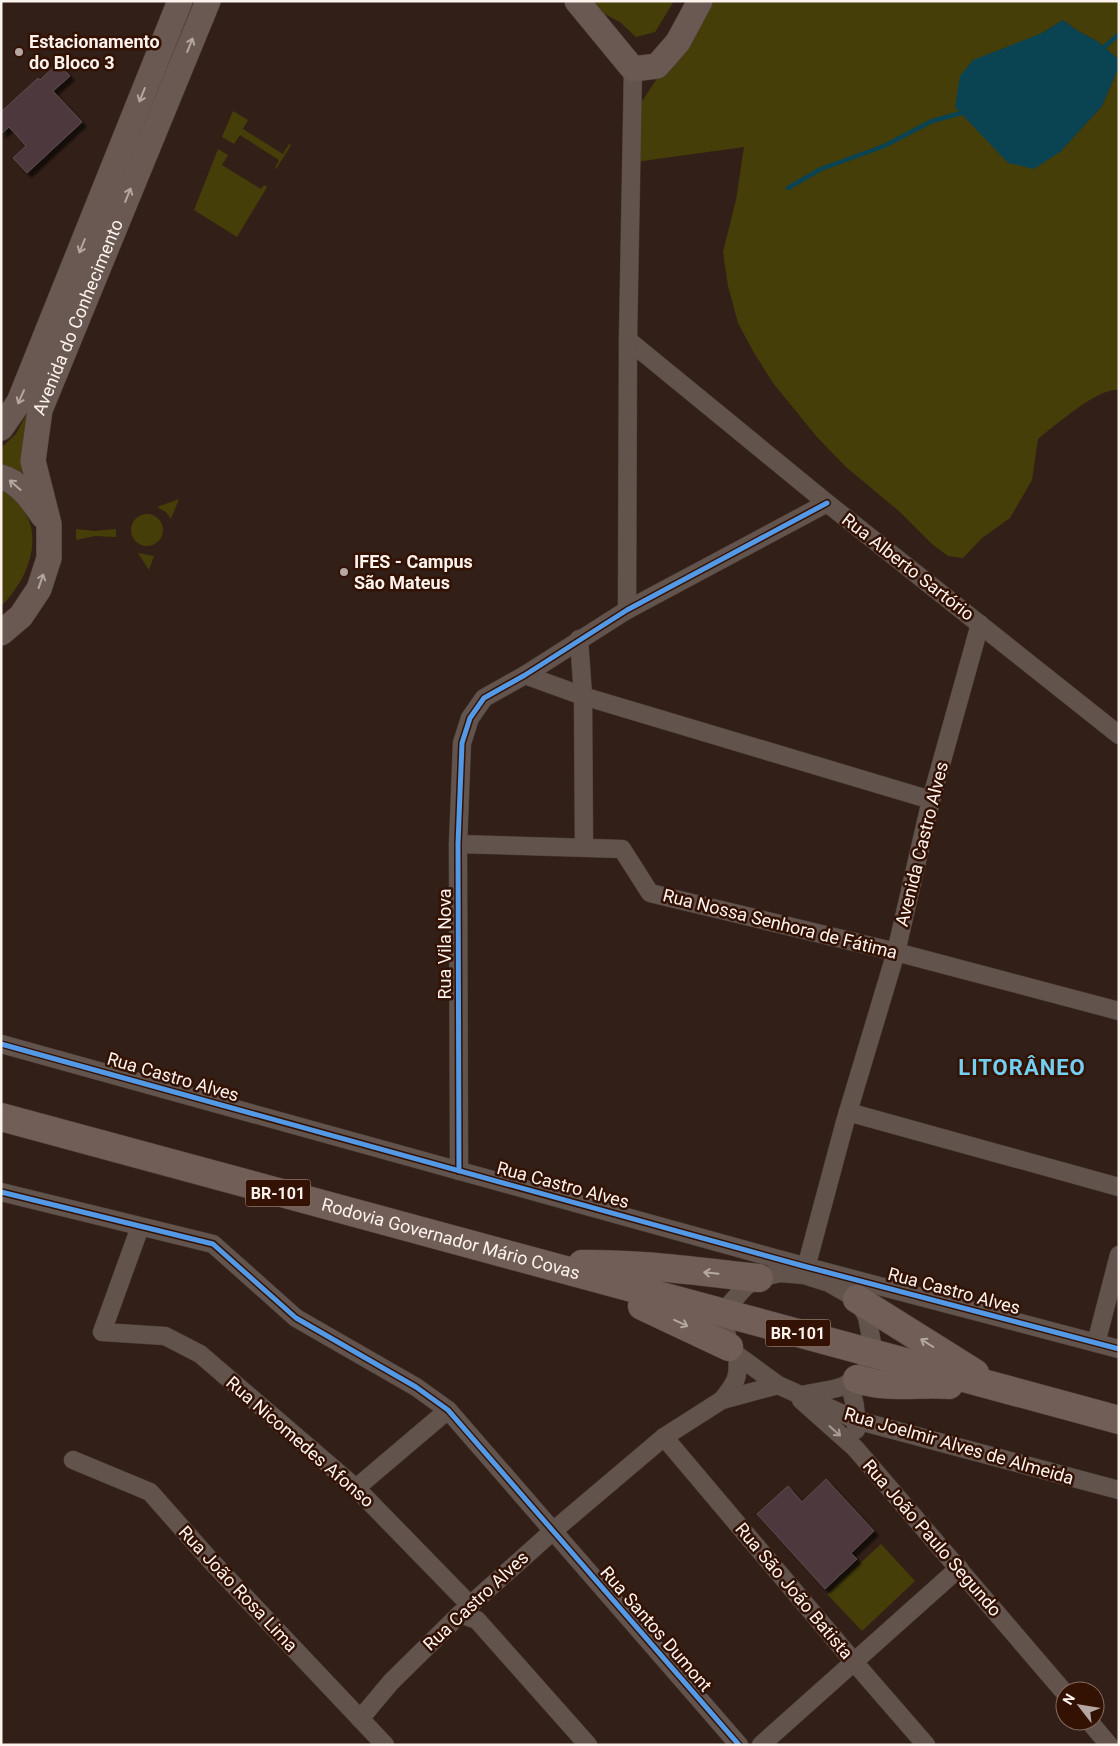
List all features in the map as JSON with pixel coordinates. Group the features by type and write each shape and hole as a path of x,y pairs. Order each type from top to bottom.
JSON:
{"highway":[{"name":"Rodovia Governador Mário Covas","path":"1,1117 1119,1420"},
{"path":"556,1268 582,1264 604,1264 759,1278"},
{"path":"556,1268 666,1316 733,1351"},
{"path":"857,1299 998,1387"},
{"path":"853,1381 881,1385 931,1384 998,1387"}],"main road":[{"name":"Avenida do Conhecimento","path":"1,428 19,402 180,1"},
{"name":"Avenida do Conhecimento","path":"1,633 39,589 49,558 49,524 33,461 40,410 208,1"},
{"path":"577,1 634,69 657,66 678,42 700,1"},
{"path":"1,478 9,480 31,499 49,524"}],"street":[{"path":"627,610 628,340 634,69"},
{"name":"Rua Alberto Sartório","path":"628,340 827,503 1119,735"},
{"name":"Rua Vila Nova","path":"459,1171 458,844 462,744 470,718 484,698 525,675 627,610 827,503"},
{"name":"Avenida Castro Alves","path":"806,1271 848,1112 896,952 931,800 980,624"},
{"path":"579,639 583,696 584,847"},
{"path":"525,675 583,696 931,800"},
{"name":"Rua Nossa Senhora de Fátima","path":"458,844 622,849 650,893 896,952 1119,1011"},
{"name":"Rua Castro Alves","path":"1,1044 459,1171 806,1271 1119,1349"},
{"path":"848,1112 1119,1187"},
{"path":"1,1192 213,1244 296,1318 416,1387 448,1410 553,1531"},
{"name":"Rua Nicomedes Afonso","path":"140,1227 102,1332 165,1336 200,1354 356,1488 588,1745"},
{"path":"1096,1343 1119,1255"},
{"path":"722,1400 734,1386 738,1377 733,1351 726,1331 725,1314 730,1304 745,1287 759,1278 780,1273 806,1271 857,1299 867,1317 872,1343 868,1366 853,1381 840,1387 790,1390 733,1351"},
{"path":"853,1381 856,1420 854,1448"},
{"name":"Rua Castro Alves","path":"360,1719 391,1682 465,1610 553,1531 664,1437 722,1400 790,1390"},
{"name":"Rua Joelmir Alves de Almeida","path":"790,1390 856,1420 1119,1490"},
{"name":"Rua João Paulo Segundo","path":"790,1390 854,1448 1055,1681"},
{"path":"356,1488 448,1410"},
{"name":"Rua São João Batista","path":"664,1437 926,1745"},
{"name":"Rua João Rosa Lima","path":"73,1460 150,1492 211,1561 386,1745"},
{"name":"Rua Santos Dumont","path":"553,1531 739,1745"},
{"path":"761,1745 959,1568"},
{"path":"1097,1731 1109,1745"}],"shaded area":[{"path":"585,1 674,1 655,32 636,37 620,22 597,10"},
{"path":"708,1 1119,1 1119,62 1117,58 1097,41 1063,20 1042,33 1060,152 1102,106 1119,66 1119,390 1111,390 1100,394 1065,417 1038,439 1032,480 1010,518 982,538 963,558 948,556 932,544 900,512 846,467 817,437 773,383 738,323 728,286 723,252 736,200 744,147 628,163 631,118"},
{"path":"233,111 248,120 243,129 283,154 289,144 291,145 276,169 279,160 240,135 234,144 222,137"},
{"path":"218,149 228,155 222,165 261,189 264,185 267,187 237,237 194,210"},
{"path":"42,384 32,489 1,467 1,448 16,434"},
{"path":"1,490 16,501 26,515 31,530 32,546 29,562 22,578 13,593 1,606"},
{"path":"179,499 171,519 166,512 157,507"},
{"path":"147,514 153,515 158,519 162,524 162,536 158,541 153,545 147,546 141,545 136,541 132,536 131,530 132,524 136,519 141,515"},
{"path":"76,529 94,531 116,529 116,537 95,536 76,540"},
{"path":"138,553 154,556 149,570"},
{"path":"881,1544 915,1581 862,1631 827,1594"}],"water":[{"path":"1063,20 1097,41 1117,58 1119,66 1102,106 1060,152 1034,169 1008,163 955,107 960,76 973,60 1042,33"}],"building":[{"path":"58,63 70,76 53,91 82,122 27,173 13,158 26,146 9,127 1,134 1,112 38,78 40,80"},
{"path":"826,1479 874,1531 851,1553 857,1559 825,1589 757,1514 788,1486 802,1502"}],"waterway":[{"path":"1101,50 1119,34"},
{"path":"788,188 821,169 884,146 932,121 965,112"}],"cycle path":[{"path":"459,1171 458,844 462,743 470,718 484,698 525,675 627,610 827,503"},
{"path":"1,1044 807,1267 1119,1349"},
{"path":"1,1192 213,1244 296,1318 416,1387 448,1410 739,1745"}],"place":[{"name":"Estacionamento do Bloco 3","path":"19,52"},
{"name":"IFES - Campus São Mateus","path":"344,572"}],"district":[{"name":"LITORÂNEO","path":"1022,1067"}]}
